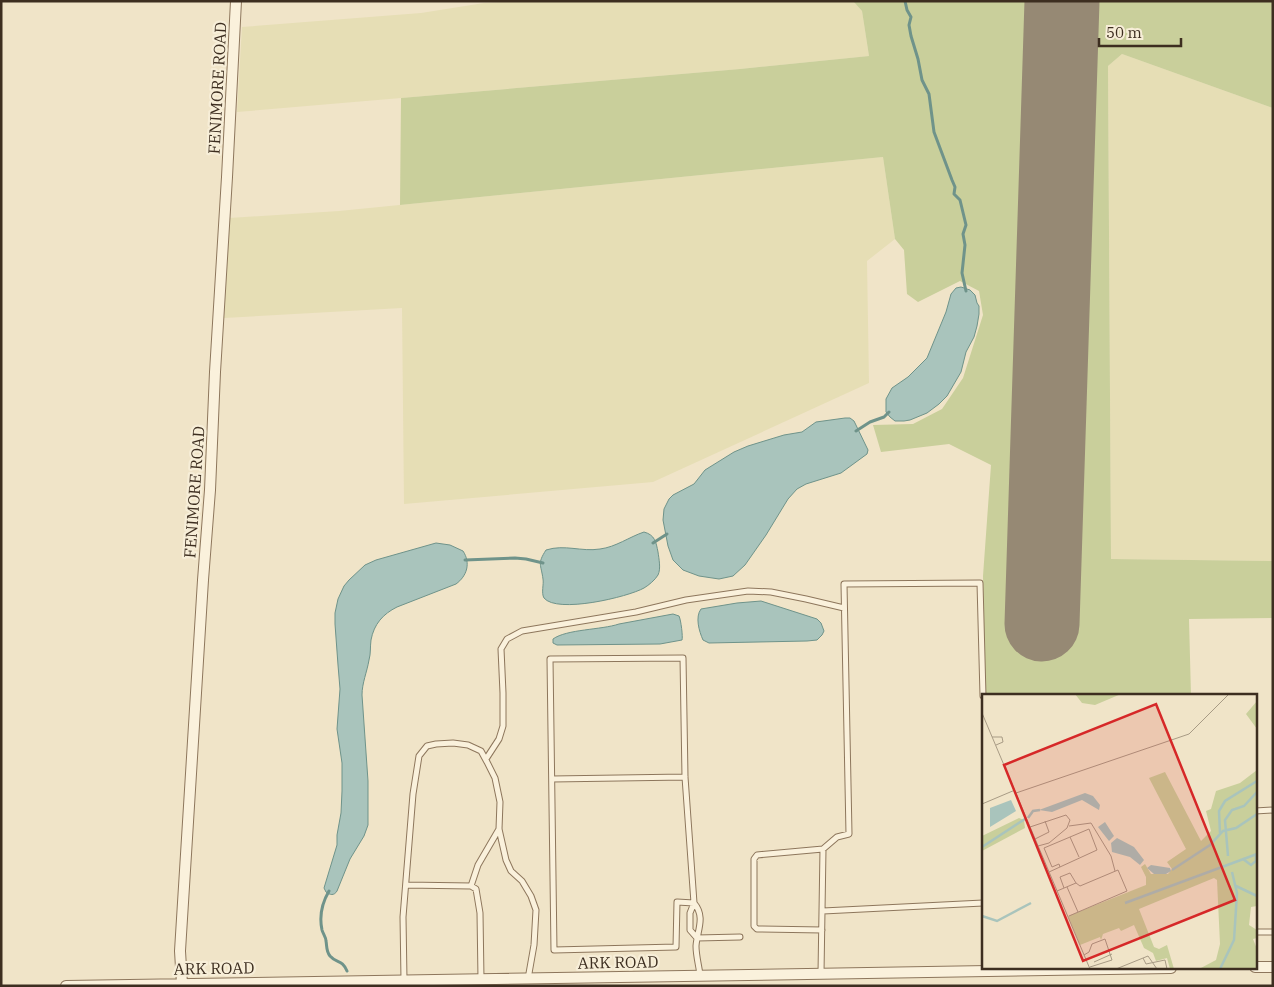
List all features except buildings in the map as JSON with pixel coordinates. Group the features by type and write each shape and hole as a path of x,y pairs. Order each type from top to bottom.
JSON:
{"street":[{"name":"FENIMORE ROAD","path":"182,984 180,950 210,490 236,1"},
{"path":"1256,967 1273,967"},
{"name":"ARK ROAD","path":"66,986 991,970"}],"lane":[{"path":"822,930 757,929 754,926 754,859 757,855 824,849 837,837 849,834 844,584 980,583 983,694"},
{"path":"486,759 499,739 503,726 502,649 507,638 522,631 636,612 686,600 748,591 780,594 844,608"},
{"path":"697,938 690,930 690,913 694,903 685,777 683,658 550,659 554,950 676,946 677,902 694,903 699,908 700,919 700,930 696,948 700,976"},
{"path":"404,980 403,917 413,794 419,756 428,746 436,744 468,745 481,751 495,778 500,802 499,829 508,866 522,881 531,896 536,910 534,945 528,978"},
{"path":"552,779 685,777"},
{"path":"1256,811 1273,810"},
{"path":"471,886 478,865 499,829"},
{"path":"822,974 824,849"},
{"path":"406,885 471,886 476,889 480,913 480,979"},
{"path":"823,911 982,903"},
{"path":"1256,932 1273,932"},
{"path":"697,938 740,937"}],"shaded area":[{"path":"520,1 853,1 862,11 869,56 740,69 237,112 242,27 421,13 484,3"},
{"path":"1122,54 1273,108 1273,561 1111,559 1108,66"},
{"path":"883,157 895,239 867,261 869,383 653,482 404,504 402,308 224,318 229,218 339,211"}],"green space":[{"path":"853,1 1273,1 1273,108 1122,54 1108,66 1111,559 1273,561 1273,618 1189,619 1191,694 985,694 983,576 991,465 949,444 881,452 873,425 913,424 942,409 963,378 983,315 979,291 960,281 918,302 907,294 904,250 895,239 883,157 400,205 401,98 869,56 862,11"}],"water":[{"path":"961,287 970,290 975,295 979,306 979,314 974,337 966,352 961,372 947,396 927,413 910,420 895,421 886,412 886,399 892,388 908,377 927,358 946,312 951,294 956,288"},
{"path":"850,418 854,421 868,450 867,454 841,473 806,484 797,489 788,499 745,565 733,576 719,579 699,576 683,570 673,560 663,520 664,509 673,495 694,484 705,470 734,452 784,435 802,432 816,422"},
{"path":"644,532 651,535 654,539 659,564 658,575 646,587 623,596 577,604 551,603 544,598 540,564 546,550 553,548 600,549 612,546"},
{"path":"436,543 450,545 463,551 467,560 467,569 463,577 456,584 397,607 383,616 374,629 362,695 368,781 368,825 364,836 350,859 337,891 335,894 330,894 324,888 337,845 342,791 342,763 337,729 340,689 335,613 338,599 344,586 365,565 376,560"},
{"path":"761,601 817,619 824,631 822,635 817,640 807,641 709,643 703,640 698,620 701,609"},
{"path":"673,614 680,618 682,640 660,644 557,645 553,643 553,639 575,631"}],"waterway":[{"path":"905,1 911,17 909,25 922,80 929,94 934,132 955,187 954,194 960,200 966,225 963,234 965,245 962,273 966,291"},
{"path":"856,431 870,422 884,417 889,412"},
{"path":"653,543 667,534"},
{"path":"465,560 515,558 543,563"},
{"path":"329,891 322,910 322,930 326,938 329,954 341,963 347,971"}],"runway":[{"path":"1042,624 1062,1"}]}
